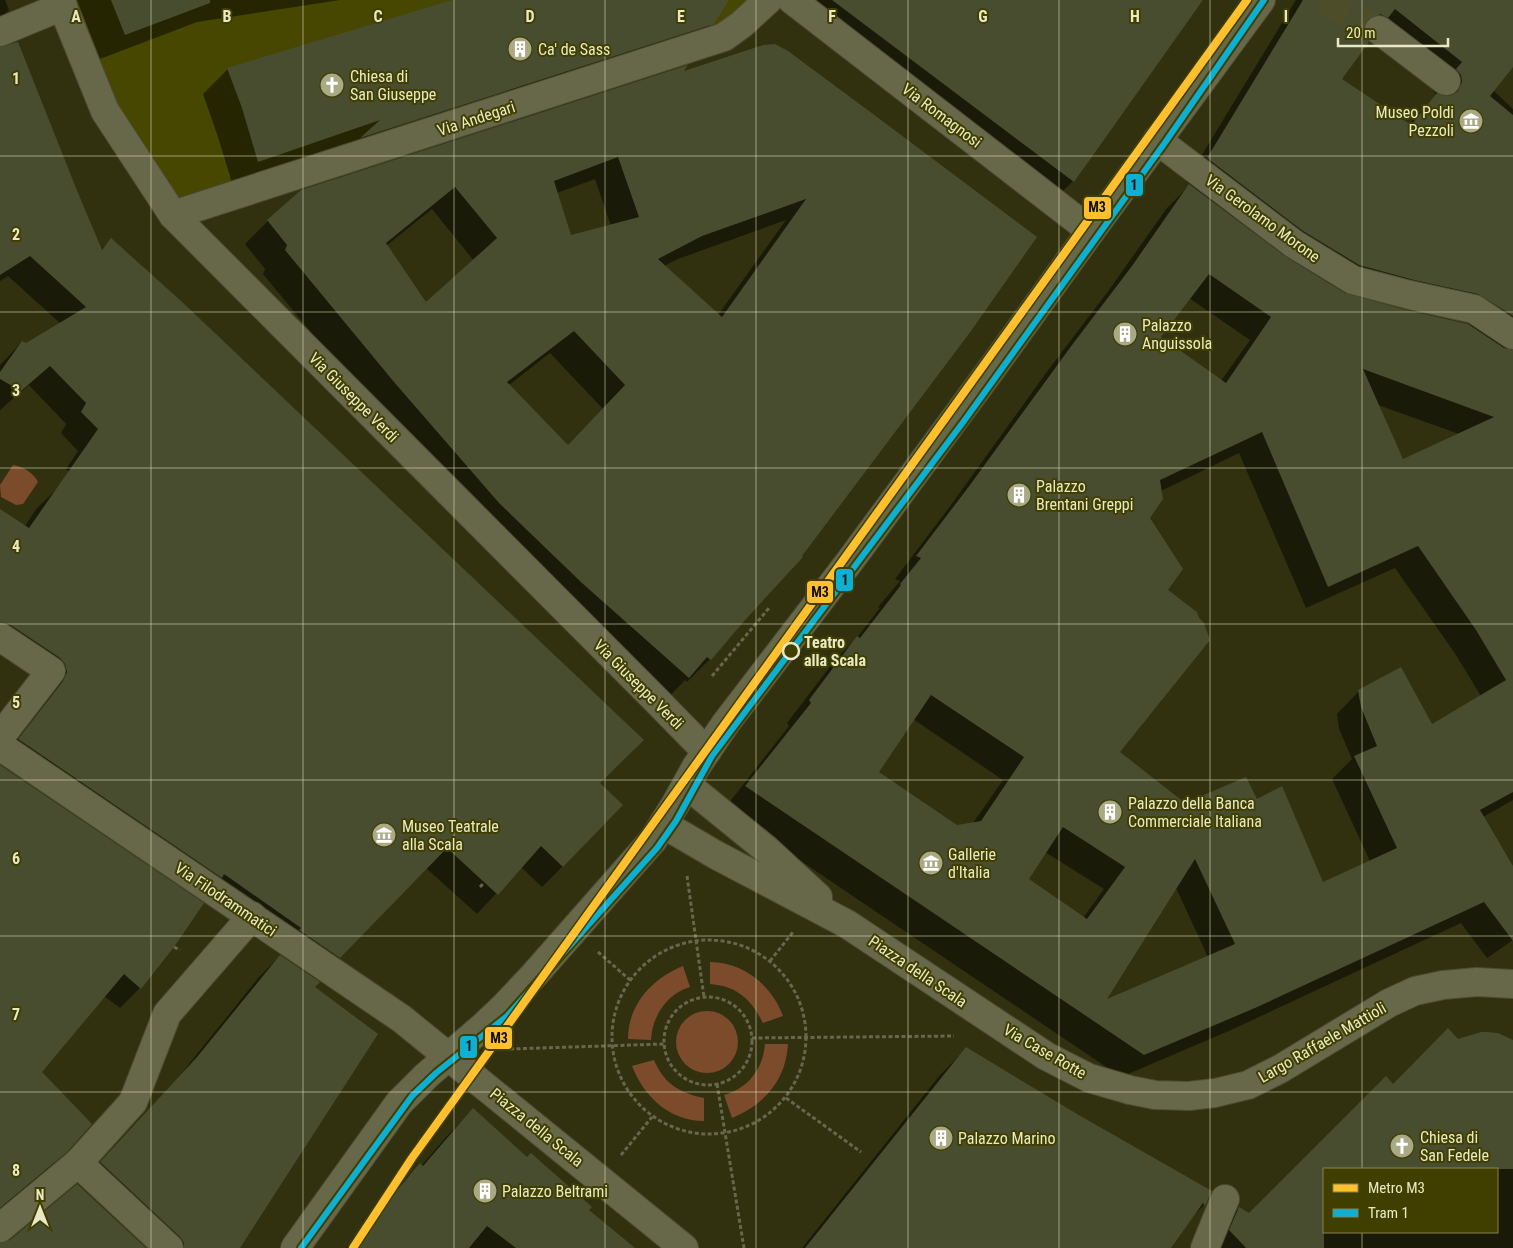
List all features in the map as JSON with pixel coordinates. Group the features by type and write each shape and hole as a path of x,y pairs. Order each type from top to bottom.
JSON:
{"street":[{"name":"Via Andegari","path":"173,216 724,37 742,24 768,0"},
{"name":"Via Romagnosi","path":"792,0 1091,231"},
{"path":"295,1248 400,1103 426,1076 485,1025 535,974 653,840 696,767 726,723 994,368 1157,140 1261,0"},
{"name":"Via Giuseppe Verdi","path":"61,3 105,111 173,216 707,751"},
{"path":"0,32 61,3"},
{"path":"1379,30 1446,81"},
{"name":"Via Gerolamo Morone","path":"1157,140 1294,244 1353,280 1474,309 1513,335"},
{"path":"0,637 51,671 0,737"},
{"name":"Via Filodrammatici","path":"0,746 402,1018 449,1055"},
{"name":"Piazza della Scala","path":"687,785 767,850 847,924"},
{"name":"Piazza della Scala","path":"663,824 716,855 847,924 989,1018"},
{"path":"0,1228 78,1163 133,1102 166,1014 252,916"},
{"name":"Largo Raffaele Mattioli","path":"1130,1090 1155,1095 1189,1096 1215,1093 1248,1085 1280,1070 1389,1003 1415,991 1443,985 1477,982 1513,984"},
{"name":"Via Case Rotte","path":"989,1018 1046,1056 1080,1074 1130,1090"},
{"name":"Piazza della Scala","path":"449,1055 684,1248"},
{"path":"78,1163 169,1248"},
{"path":"1205,1248 1225,1199"}],"path":[{"path":"712,676 774,602"},
{"path":"687,874 704,997"},
{"path":"480,887 484,883"},
{"path":"770,961 795,929"},
{"path":"716,940 735,943 754,950 770,961 790,982 802,1008 807,1037 806,1054 802,1070 786,1098 758,1122 742,1130 724,1134 705,1135 686,1132 668,1126 652,1117 628,1092 614,1061 612,1027 615,1011 621,995 630,980 640,968 666,950 697,941 716,940"},
{"path":"594,948 630,980"},
{"path":"704,997 718,998 731,1004 742,1013 749,1025 752,1038 751,1051 746,1063 738,1072 729,1080 704,1085 692,1082 672,1068 666,1057 664,1044 665,1031 670,1018 691,1000 704,997"},
{"path":"752,1038 957,1036"},
{"path":"504,1049 664,1044"},
{"path":"716,1084 744,1248"},
{"path":"786,1098 861,1152"},
{"path":"600,1179 652,1117"}],"shaded area":[{"path":"64,0 764,0 738,24 170,209"},
{"path":"13,465 27,470 38,482 23,504 16,505 1,497 0,485"},
{"path":"710,962 734,966 755,978 772,995 783,1016 763,1023 753,1007 742,995 720,985 710,984"},
{"path":"683,966 690,987 674,995 662,1007 654,1023 651,1040 628,1039 632,1015 644,994 652,985"},
{"path":"707,1011 724,1016 729,1020 733,1025 738,1042 733,1059 729,1064 724,1068 707,1073 690,1068 685,1064 681,1059 676,1042 681,1025 685,1020 690,1016"},
{"path":"765,1044 788,1044 783,1069 778,1080 764,1098 732,1118 724,1095 740,1088 753,1076 761,1062"},
{"path":"654,1060 663,1075 674,1086 687,1093 704,1098 704,1121 680,1117 669,1112 651,1097 632,1066"}],"building":[{"path":"111,0 210,0 210,3 125,35"},
{"path":"452,0 729,0 714,24 360,138 380,120 258,162 242,108 227,68"},
{"path":"832,0 1203,0 1074,182"},
{"path":"1303,0 1513,0 1513,67 1490,96 1513,115 1513,316 1478,294 1414,280 1359,265 1303,231 1207,158","holes":["1395,9 1462,62 1456,69 1461,75 1462,82 1458,91 1452,95 1445,96 1437,93 1411,125 1342,79 1369,42 1365,36 1364,29 1367,20 1380,14 1388,18"]},
{"path":"18,42 102,250 111,238 180,300 644,740 600,783 623,805 563,867 541,846 498,895 447,848 340,958 224,874 222,878 18,739 63,681 67,672 65,664 60,658 9,624 0,622 0,509 29,528 98,429 81,412 86,403 50,366 21,391 0,379 0,372 22,341 26,343 86,307 30,256 0,275 0,47"},
{"path":"775,44 788,51 1037,237 971,331 803,557 711,660 707,657 689,678 582,583 499,503 394,382 285,250 287,245 267,220 301,190 688,65 684,71 763,45","holes":["618,157 639,217 571,235 554,181","455,187 497,238 426,302 386,243","806,199 722,317 658,259 702,236","574,331 625,385 568,445 507,382"]},
{"path":"1189,184 1285,256 1345,293 1406,310 1468,324 1504,348 1513,350 1513,792 1480,810 1513,866 1513,941 1484,902 1255,1008 1144,1055 745,786 811,703 809,700 857,636 860,638 901,585 921,558 916,556 1132,266","holes":["1209,274 1271,317 1226,383 1161,337","1363,369 1494,417 1403,459","1262,432 1328,587 1418,546 1476,630 1506,680 1432,724 1401,667 1358,690 1361,707 1377,746 1354,756 1397,848 1323,882 1282,786 1257,799 1246,777 1185,803 1120,752 1210,640 1204,623 1199,618 1197,612 1168,590 1183,569 1150,518 1163,499 1160,480","931,695 1024,757 981,821 957,825 879,772","1063,827 1125,867 1087,919 1029,879","1195,859 1235,944 1107,999"]},
{"path":"0,765 204,903 174,947 141,989 124,974 42,1072 92,1124 67,1152 0,1208"},
{"path":"280,955 320,982 315,987 378,1034 240,1248 184,1248 184,1243 180,1237 100,1162 197,1057"},
{"name":"Chiesa di San Fedele","path":"1448,1028 1458,1039 1487,1032 1498,1033 1513,1040 1513,1169 1323,1168 1324,1248 1246,1248 1229,1230 1239,1207 1249,1213 1386,1076 1393,1084"},
{"name":"Palazzo Marino","path":"966,1047 1077,1114 1212,1191 1205,1206 1203,1203 1171,1248 805,1248"},
{"name":"Palazzo Beltrami","path":"473,1108 527,1157 531,1153 592,1207 589,1210 635,1248 516,1248 487,1226 469,1248 353,1248 374,1223 371,1221 420,1163 423,1166"},
{"path":"77,1184 146,1248 0,1248 0,1243 10,1240"}],"tunnel":[{"path":"1323,0 1379,30"}],"metro line":[{"name":"M3","path":"353,1248 412,1158 1247,0"}],"tram line":[{"name":"1","path":"301,1248 412,1096 436,1073 507,1016 657,848 676,821 712,756 964,421 1164,144 1264,0"}],"place":[{"name":"Ca' de Sass","path":"520,49"},
{"name":"Chiesa di San Giuseppe","path":"332,85"},
{"name":"Museo Poldi Pezzoli","path":"1471,121"},
{"name":"Palazzo Anguissola","path":"1125,334"},
{"name":"Palazzo Brentani Greppi","path":"1019,495"},
{"name":"Teatro alla Scala","path":"791,651"},
{"name":"Palazzo della Banca Commerciale Italiana","path":"1110,812"},
{"name":"Museo Teatrale alla Scala","path":"384,835"},
{"name":"Gallerie d'Italia","path":"931,863"},
{"name":"Palazzo Marino","path":"941,1138"},
{"name":"Chiesa di San Fedele","path":"1402,1146"},
{"name":"Palazzo Beltrami","path":"485,1191"}]}
